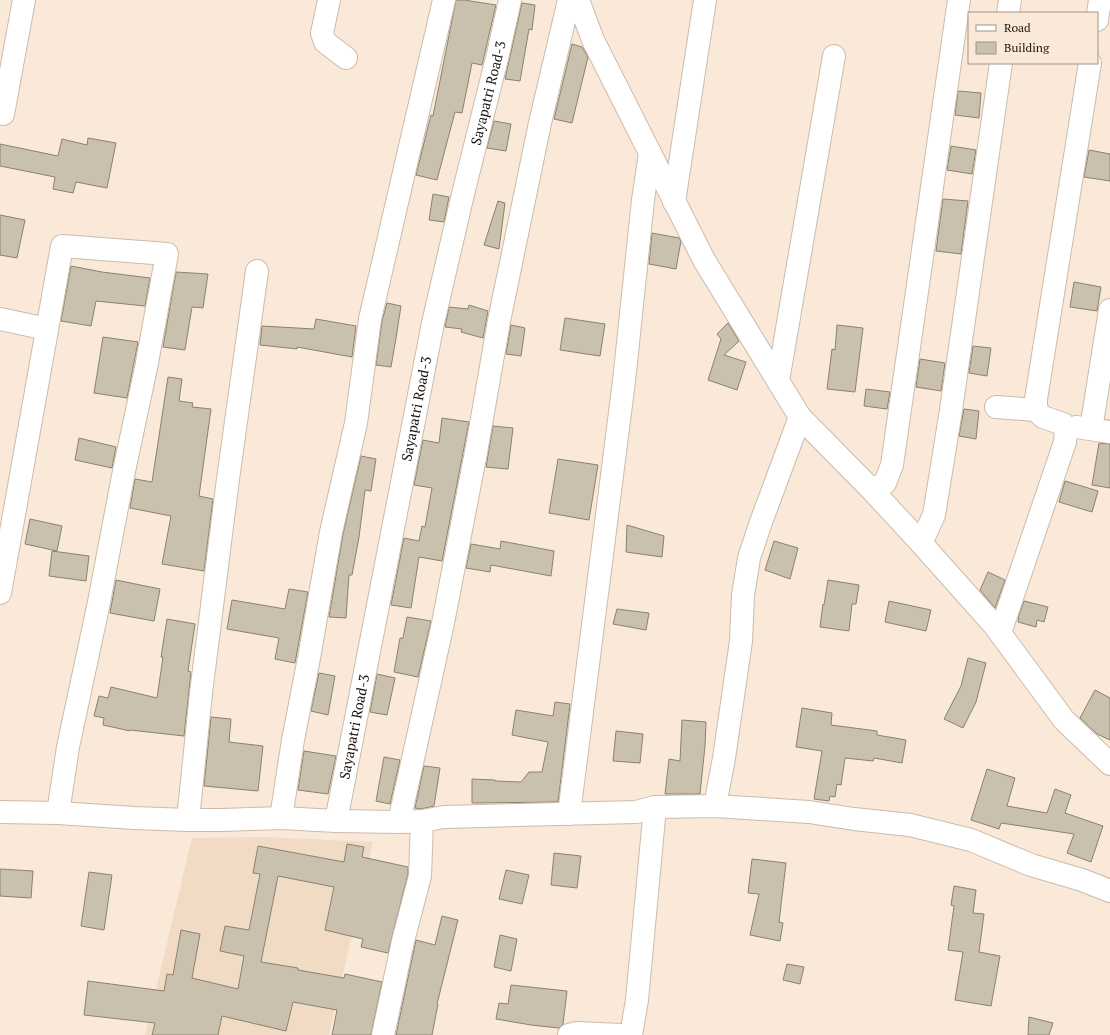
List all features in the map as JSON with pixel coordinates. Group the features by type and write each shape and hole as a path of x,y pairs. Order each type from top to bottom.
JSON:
{"street":[{"path":"3,114 24,0"},
{"path":"329,0 322,33 325,42 346,58"},
{"path":"281,818 293,740 331,532 356,423 370,318 444,0"},
{"name":"Sayapatri Road-3","path":"336,821 434,323 463,194 510,0"},
{"path":"399,822 443,623 477,447 499,322 540,123 569,0"},
{"path":"578,0 593,40 704,260 800,417 872,490 921,543 994,625 1064,720 1110,764"},
{"path":"674,202 705,0"},
{"path":"872,490 885,483 892,465 959,0"},
{"path":"1008,12 1010,0"},
{"path":"1098,13 1100,0"},
{"path":"778,381 834,56"},
{"path":"921,543 934,515 951,410 1001,64"},
{"path":"1036,410 1036,399 1090,64"},
{"path":"569,814 623,389 642,208 650,153"},
{"path":"0,593 62,246 167,254 146,368 68,747 58,813"},
{"path":"188,820 201,693 229,471 257,271"},
{"path":"996,407 1036,410 1043,417 1063,424 1100,431 1110,310"},
{"path":"0,320 47,329"},
{"path":"715,806 739,656 743,595 749,558 800,417"},
{"path":"1000,633 1065,442 1066,431 1063,424"},
{"path":"0,812 58,813 188,820 281,818 399,822 422,821 444,817 636,812 655,807 715,806 809,812 910,825 971,840 1031,864 1082,880 1110,891"},
{"path":"631,1035 637,1000 655,807"},
{"path":"382,1035 403,940 420,876 422,821"},
{"path":"569,1035 577,1033 621,1035"}],"shaded area":[{"path":"265,837 373,842 329,1035 145,1035 192,838"}],"building":[{"path":"456,0 496,5 482,65 472,63 462,113 455,112 437,180 416,175 431,115 433,116"},
{"path":"522,3 535,5 532,30 529,29 520,81 505,79"},
{"path":"572,44 582,47 588,57 572,123 554,119"},
{"path":"958,91 981,93 979,118 955,115"},
{"path":"494,121 511,124 506,151 487,148"},
{"path":"88,138 116,143 107,188 76,182 73,193 53,189 55,177 0,166 0,144 58,156 62,139 87,145"},
{"path":"951,146 976,150 972,174 947,170"},
{"path":"1089,150 1110,154 1110,181 1084,177"},
{"path":"433,194 449,197 444,222 429,220"},
{"path":"943,199 968,201 961,254 936,251"},
{"path":"498,201 505,203 499,249 484,245"},
{"path":"0,215 25,220 17,258 0,255"},
{"path":"652,233 679,238 681,241 676,269 649,264"},
{"path":"71,266 102,272 150,278 145,306 96,301 91,326 61,321"},
{"path":"176,272 208,274 203,308 192,307 185,350 163,347"},
{"path":"1074,282 1101,287 1097,311 1070,307"},
{"path":"387,303 401,306 391,367 376,365 382,321"},
{"path":"469,305 488,311 483,338 461,332 462,329 445,327 449,307 468,309"},
{"path":"565,318 605,324 600,356 560,350"},
{"path":"316,319 356,326 352,357 297,347 297,349 260,345 262,326 314,329"},
{"path":"728,323 739,341 724,355 746,362 737,390 708,380 721,339 717,334"},
{"path":"511,325 525,328 521,356 506,354"},
{"path":"837,325 863,328 855,392 827,389 832,349 835,350"},
{"path":"103,337 138,342 127,398 94,393"},
{"path":"973,346 991,348 987,376 969,373"},
{"path":"920,359 945,363 941,391 916,387"},
{"path":"168,377 182,379 179,401 193,403 192,407 211,409 199,496 213,499 204,571 162,564 171,516 130,508 135,479 152,482"},
{"path":"866,389 890,392 887,409 864,406"},
{"path":"964,409 979,411 976,439 959,436"},
{"path":"442,418 469,422 442,561 419,557 411,608 391,605 404,538 419,541 422,526 425,527 432,488 414,485 423,440 439,443"},
{"path":"493,426 513,428 508,469 486,467"},
{"path":"79,438 116,447 112,468 75,460"},
{"path":"1099,443 1110,444 1110,488 1092,485"},
{"path":"361,456 376,459 371,491 365,490 352,575 349,575 346,618 329,617 343,534"},
{"path":"558,459 598,465 589,520 549,513"},
{"path":"1065,481 1098,491 1092,512 1059,502"},
{"path":"30,519 62,526 57,551 25,544"},
{"path":"627,525 664,536 662,557 626,552"},
{"path":"501,541 554,551 551,576 491,565 490,572 466,568 471,544 500,549"},
{"path":"774,541 798,548 790,579 765,570"},
{"path":"52,551 89,556 86,581 49,576"},
{"path":"988,572 1005,580 995,608 980,590"},
{"path":"116,580 160,589 154,621 110,613"},
{"path":"828,580 859,585 856,604 852,604 849,631 820,627"},
{"path":"289,589 308,592 295,663 275,659 279,638 227,629 232,600 285,609"},
{"path":"889,601 931,610 926,631 885,622"},
{"path":"1024,601 1048,607 1044,622 1037,620 1036,627 1018,622"},
{"path":"617,609 649,613 646,630 613,624"},
{"path":"407,617 431,621 418,677 394,672 400,638 403,638"},
{"path":"167,619 195,624 188,671 191,672 184,736 130,731 103,725 104,718 94,716 99,696 108,698 111,687 157,698"},
{"path":"968,658 986,663 976,702 963,728 944,719 961,686"},
{"path":"319,673 335,676 328,715 311,711"},
{"path":"377,674 395,678 387,715 370,712"},
{"path":"1095,690 1110,698 1110,740 1097,734 1080,718"},
{"path":"555,702 570,704 558,802 472,803 472,779 521,782 529,772 542,772 548,742 512,735 516,710 553,716"},
{"path":"802,708 832,713 831,725 877,731 877,735 906,740 902,763 874,758 873,761 845,758 841,785 837,784 835,797 830,796 829,801 814,799 822,751 796,747"},
{"path":"211,717 231,719 229,742 263,746 258,791 204,786"},
{"path":"682,720 706,722 700,794 665,794 669,759 680,761"},
{"path":"616,731 643,734 640,763 613,761"},
{"path":"304,751 336,756 328,794 298,790"},
{"path":"384,757 400,760 390,804 376,801"},
{"path":"424,766 440,768 434,806 421,809 415,808"},
{"path":"987,769 1015,778 1007,806 1047,813 1055,789 1071,795 1065,813 1103,826 1091,862 1067,853 1074,834 1001,823 999,829 971,820"},
{"path":"347,844 364,847 362,857 408,867 408,874 388,953 361,947 363,939 325,930 334,887 278,876 261,962 344,978 345,974 382,982 371,1035 332,1035 337,1010 293,1002 286,1031 222,1016 218,1035 152,1035 155,1023 84,1015 88,981 164,991 167,974 173,975 181,930 200,934 192,978 238,989 244,956 220,951 225,926 249,930 260,874 253,873 258,846 344,862"},
{"path":"554,853 581,856 577,888 551,885"},
{"path":"752,859 786,863 779,922 783,923 780,941 750,935 759,894 748,893"},
{"path":"0,869 33,871 31,898 0,896"},
{"path":"506,870 529,875 522,904 499,899"},
{"path":"89,872 112,875 104,930 81,926"},
{"path":"954,886 976,890 973,913 984,914 979,952 1000,956 991,1006 955,1000 963,952 948,950 954,906 951,905"},
{"path":"442,916 458,920 437,1004 432,1035 396,1035 416,940 435,945"},
{"path":"500,935 517,939 511,971 494,967"},
{"path":"787,964 804,967 800,984 783,980"},
{"path":"511,985 567,991 563,1024 559,1028 496,1019 499,1003 508,1004"},
{"path":"1029,1017 1053,1023 1049,1035 1028,1035"}]}
